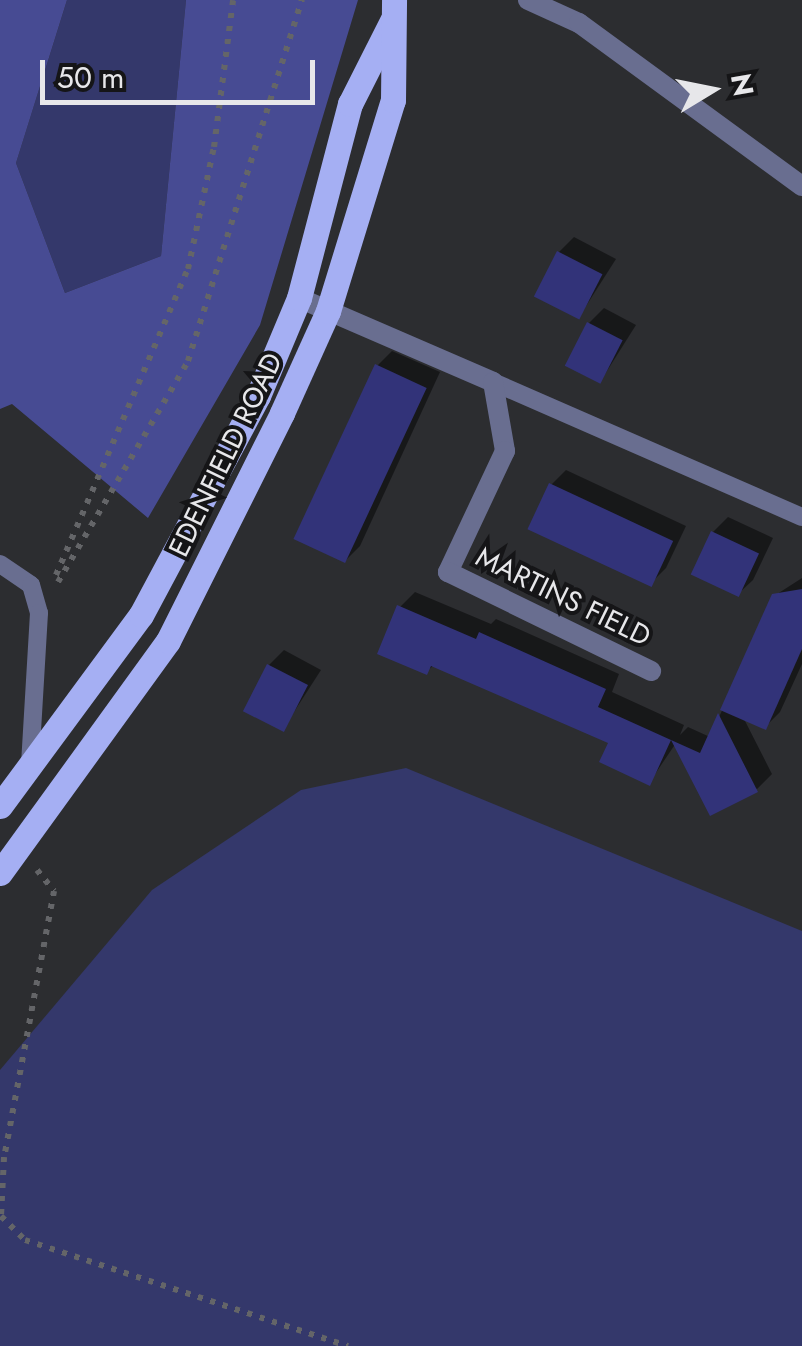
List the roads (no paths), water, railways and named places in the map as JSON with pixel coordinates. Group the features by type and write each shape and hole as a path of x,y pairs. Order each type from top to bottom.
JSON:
{"main road":[{"name":"EDENFIELD ROAD","path":"0,806 141,615 258,396 299,298 350,104 394,8"},
{"name":"EDENFIELD ROAD","path":"0,873 168,641 328,311 392,100 394,8"}],"street":[{"path":"528,0 579,23 802,186"},
{"path":"299,298 493,382"},
{"name":"MARTINS FIELD","path":"493,382 505,451 448,572 650,670"}],"lane":[{"path":"493,382 802,517"},
{"path":"0,564 31,585 40,613 30,765"}]}
